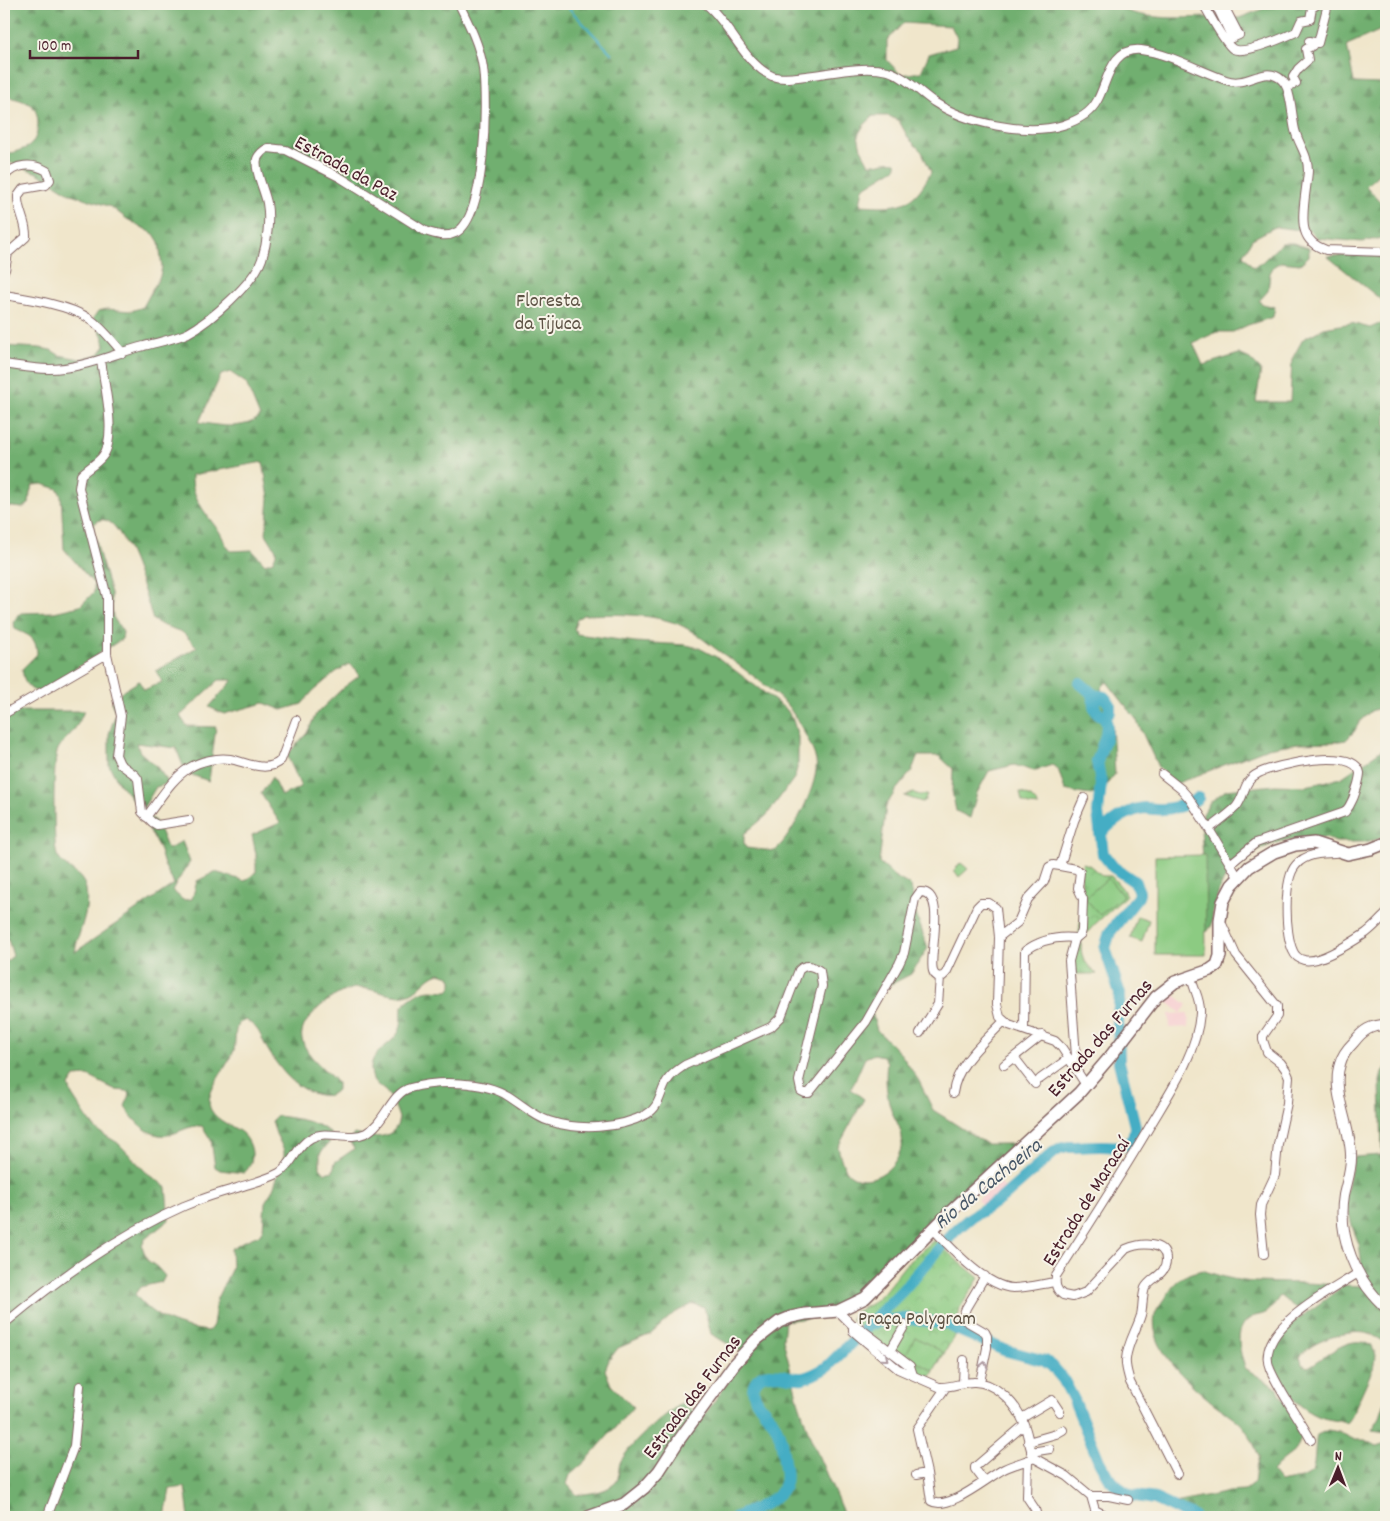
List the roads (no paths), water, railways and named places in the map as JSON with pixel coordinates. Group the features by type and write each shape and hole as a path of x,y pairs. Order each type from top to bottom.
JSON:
{"main road":[{"name":"Estrada das Furnas","path":"588,1517 624,1504 644,1488 659,1471 735,1363 763,1334 779,1322 791,1317 838,1311 865,1298 937,1233 1086,1085 1156,996 1176,982 1210,970 1218,962 1220,956 1220,920 1223,902 1238,877 1264,857 1295,845 1314,843 1342,853 1360,853 1386,842"}],"street":[{"name":"Estrada da Paz","path":"4,364 49,369 78,366 187,333 207,321 234,296 251,277 262,260 267,232 267,203 257,165 259,156 268,148 286,150 341,178 425,231 440,235 454,234 465,226 472,213 477,195 486,105 483,67 473,34 459,4"},
{"path":"706,4 720,17 756,66 774,77 791,78 872,69 890,71 936,103 963,117 991,124 1034,130 1061,126 1077,120 1088,113 1097,101 1108,71 1115,61 1122,55 1139,50 1162,55 1236,82 1246,81 1262,75 1273,75 1282,80 1287,87 1295,132 1305,151 1308,171 1303,218 1305,232 1308,237 1318,248 1326,250 1386,252"},
{"path":"1208,4 1205,7 1228,44 1234,50 1244,51 1296,32 1301,21 1310,20 1312,8 1318,4"},
{"path":"1213,4 1220,11 1232,38 1239,35 1223,4"},
{"path":"1287,87 1296,83 1293,77 1298,68 1308,60 1306,49 1312,46 1309,41 1318,43 1328,4"},
{"path":"4,177 13,168 31,165 47,171 50,180 46,185 23,189 18,196 18,205 26,228 26,237 8,253 5,270"},
{"path":"4,295 39,301 84,315 95,322 123,353"},
{"path":"101,360 110,430 108,446 102,458 80,475 79,488 107,597 107,654 121,716 116,755 120,764 135,774 141,810 146,817 157,825 189,820"},
{"path":"4,714 107,654"},
{"path":"146,817 176,779 196,764 227,758 262,767 277,764 281,760 296,720"},
{"path":"1209,829 1237,805 1246,784 1258,773 1285,764 1328,759 1352,762 1359,770 1360,774 1356,791 1351,803 1344,812 1256,843 1230,864"},
{"path":"1162,774 1189,798 1238,877"},
{"path":"1060,866 1071,829 1084,798"},
{"path":"1342,853 1320,853 1307,857 1297,863 1291,870 1286,901 1289,935 1293,951 1297,957 1305,961 1317,959 1339,950 1367,932 1386,914"},
{"path":"999,937 1018,922 1028,899 1044,882 1049,866 1076,869 1080,872 1078,888 1083,899 1082,929 1081,934 1076,938 1069,961 1077,1072"},
{"path":"4,1324 47,1288 90,1257 147,1225 184,1206 222,1192 267,1179 287,1168 298,1151 312,1138 319,1135 356,1136 365,1133 382,1120 397,1097 410,1088 460,1083 484,1086 506,1095 547,1121 566,1125 593,1126 619,1124 649,1113 663,1094 666,1082 672,1073 685,1065 771,1028 781,1017 799,970 802,966 807,965 820,971 822,977 822,986 799,1081 801,1091 808,1093 866,1022 899,964 904,953 915,899 920,892 930,894 933,900 936,927 932,963 933,972 936,976 940,977"},
{"path":"940,977 946,973 974,912 981,903 989,902 996,908 999,937 997,1004 1000,1017 1004,1021 1024,1030 1055,1041 1062,1048 1086,1085"},
{"path":"1220,920 1236,956 1277,1006 1277,1016 1263,1036 1263,1040 1267,1052 1284,1067 1289,1077 1287,1103 1279,1134 1275,1175 1261,1206 1260,1215 1264,1254"},
{"path":"1024,1030 1026,950 1046,939 1076,938"},
{"name":"Estrada de Maracaí","path":"1177,1474 1130,1382 1126,1366 1128,1351 1142,1313 1144,1291 1163,1270 1166,1261 1164,1254 1154,1245 1132,1246 1126,1249 1086,1292 1079,1296 1063,1296 1057,1290 1055,1282 1056,1276 1111,1192 1159,1111 1186,1060 1200,1014 1200,1004 1191,976"},
{"path":"920,1033 938,1004 940,977"},
{"path":"953,1093 962,1067 1004,1021"},
{"path":"1386,1025 1374,1026 1361,1034 1343,1056 1338,1074 1338,1084 1349,1135 1351,1159 1344,1196 1343,1216 1349,1252 1358,1273 1373,1296 1386,1308"},
{"path":"1004,1065 1042,1035"},
{"path":"1014,1056 1037,1082 1069,1058"},
{"path":"937,1233 985,1276 1002,1286 1013,1288 1055,1282"},
{"path":"1311,1440 1269,1368 1269,1351 1273,1337 1283,1325 1296,1314 1358,1273"},
{"path":"980,1382 988,1339 986,1332 966,1322 963,1316 985,1276"},
{"path":"838,1311 898,1369 931,1384 946,1387 972,1382 990,1385 1012,1404 1022,1423 1028,1442 1031,1457 1027,1497 1037,1517"},
{"path":"890,1351 905,1325"},
{"path":"858,1331 910,1366 913,1375"},
{"path":"964,1360 964,1383"},
{"path":"47,1517 74,1446 80,1386"},
{"path":"946,1387 917,1429 931,1501 936,1504 956,1499 982,1479 1050,1449"},
{"path":"982,1479 975,1467 1022,1423 1053,1401 1060,1412"},
{"path":"1028,1442 1056,1434 1063,1430"},
{"path":"1031,1457 1067,1476 1091,1496 1095,1510 1109,1517"},
{"path":"916,1475 927,1473"},
{"path":"1091,1496 1109,1496 1128,1500"}],"waterway":[{"path":"565,4 612,54"},
{"name":"Rio da Cachoeira","path":"736,1517 772,1500 778,1495 786,1480 779,1432 753,1392 756,1381 760,1377 772,1374 803,1378 827,1367 902,1291 955,1231 970,1218 1002,1198 1059,1149 1068,1147 1119,1147 1128,1144 1132,1140 1135,1126 1119,1062 1118,1016 1120,994 1105,948 1110,932 1138,897 1139,892 1135,882 1113,867 1103,854 1098,813 1101,783 1097,762 1106,735 1107,725 1105,717 1098,714 1095,709 1094,695 1080,683"},
{"name":"Rio da Cachoeira","path":"1094,695 1104,697 1110,704 1110,712 1105,717"},
{"path":"1100,834 1109,825 1132,811 1144,808 1172,808 1198,798"},
{"path":"869,1325 889,1320 906,1319 942,1324"},
{"path":"952,1327 1004,1350 1045,1361 1052,1366 1063,1379 1074,1400 1099,1461 1108,1477 1130,1495 1155,1499 1194,1517"}],"park label":[{"name":"Floresta da Tijuca","path":"548,310"},
{"name":"Praça Polygram","path":"917,1317"}]}
